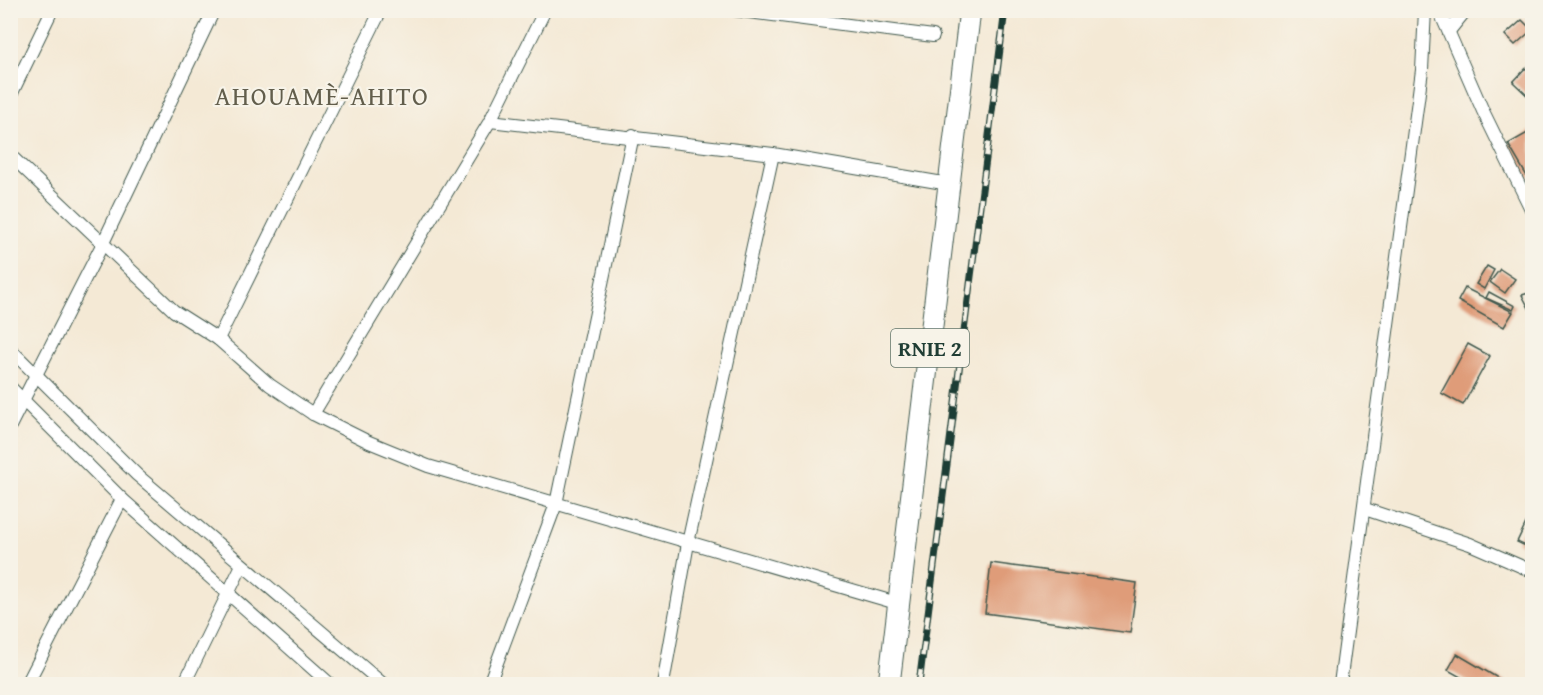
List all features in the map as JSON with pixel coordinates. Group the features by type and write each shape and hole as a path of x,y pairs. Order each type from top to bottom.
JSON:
{"highway":[{"name":"RNIE 2","path":"889,684 970,10"}],"street":[{"path":"10,97 52,10"},
{"path":"10,426 102,245 214,10"},
{"path":"218,339 381,10"},
{"path":"313,414 490,121 545,10"},
{"path":"734,10 933,36"},
{"path":"1341,684 1422,70 1425,10"},
{"path":"1439,10 1483,111 1533,211"},
{"path":"1449,31 1466,10"},
{"path":"490,121 633,135 773,154 950,184"},
{"path":"489,684 556,504 633,135"},
{"path":"663,684 688,543 773,154"},
{"path":"10,155 102,245 174,311 218,339 270,385 313,414 369,442 428,466 900,604"},
{"path":"10,349 36,372 137,475 383,684"},
{"path":"10,387 122,499 330,684"},
{"path":"27,684 122,499"},
{"path":"1365,509 1470,544 1533,571"},
{"path":"184,684 242,565"}],"building":[{"path":"1522,20 1532,30 1515,45 1505,35"},
{"path":"1532,64 1532,100 1513,82"},
{"path":"1531,131 1532,176 1528,178 1508,144"},
{"path":"1487,266 1494,270 1484,289 1476,284"},
{"path":"1500,269 1515,279 1505,293 1490,282"},
{"path":"1465,288 1513,312 1504,327 1458,301"},
{"path":"1489,292 1515,306 1513,310 1486,298"},
{"path":"1532,292 1532,309 1530,310 1522,295"},
{"path":"1468,344 1490,356 1463,405 1441,393"},
{"path":"1526,523 1532,527 1532,549 1517,542"},
{"path":"991,563 1137,583 1130,633 985,613"},
{"path":"1457,654 1508,684 1473,684 1448,670"}],"railway":[{"path":"919,684 1005,10"}],"district":[{"name":"AHOUAMÈ-AHITO","path":"322,95"}]}
